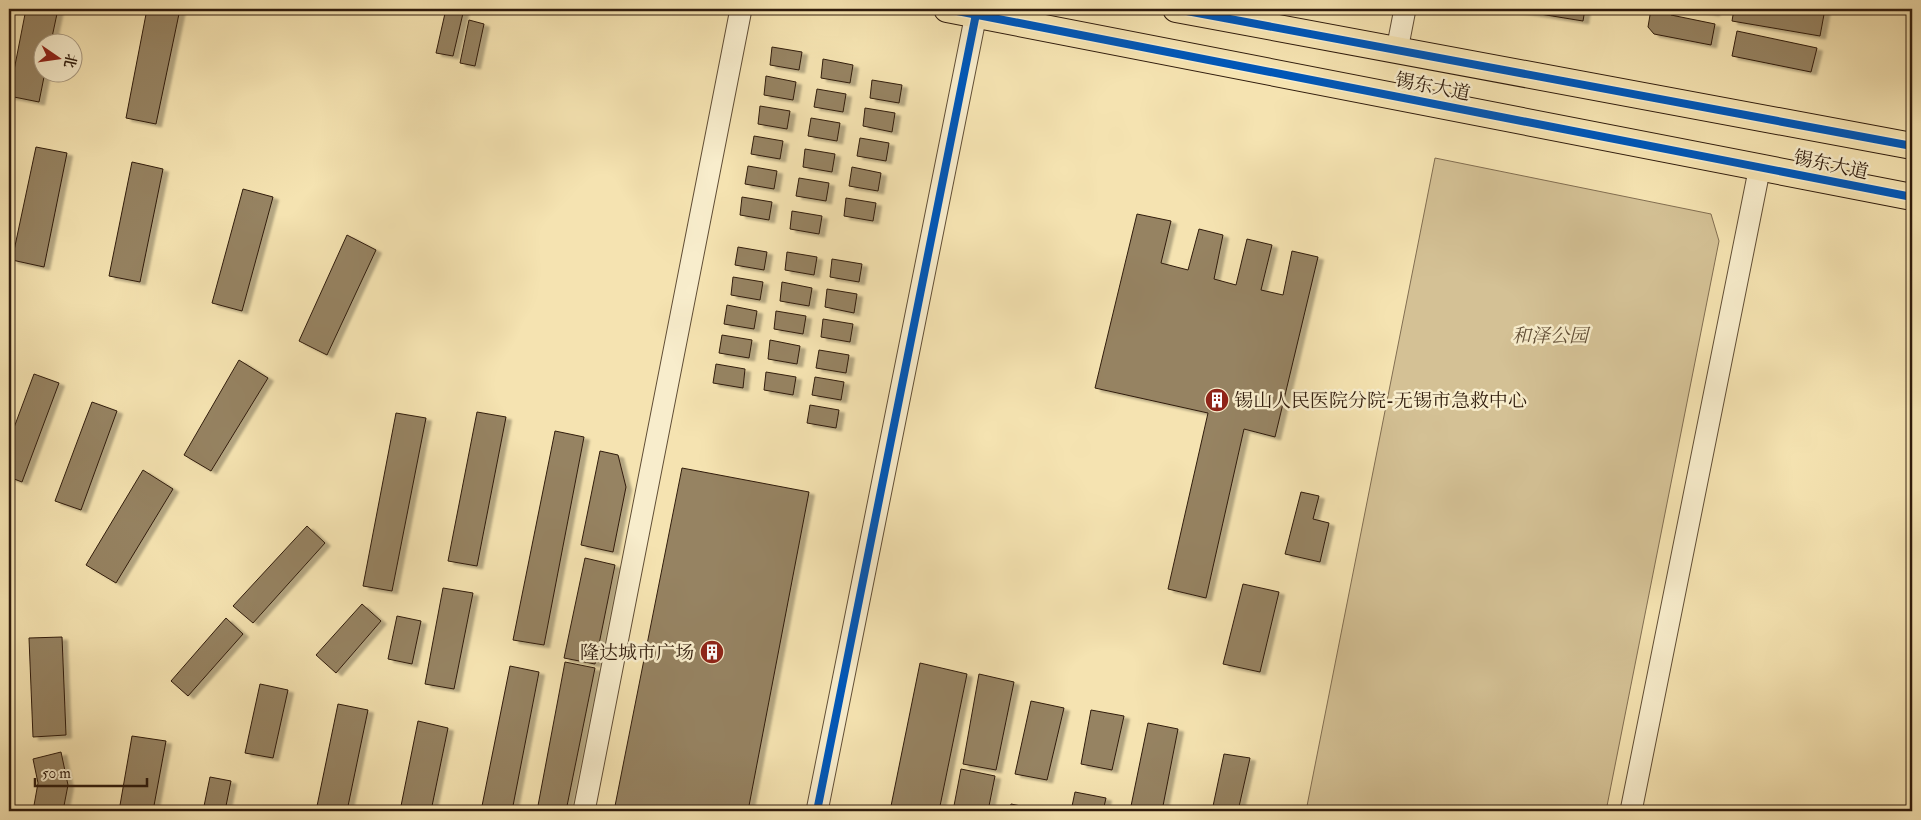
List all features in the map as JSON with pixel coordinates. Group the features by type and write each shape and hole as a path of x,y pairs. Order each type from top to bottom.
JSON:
{"main road":[{"name":"锡东大道","path":"948,9 976,12 1912,197"},
{"name":"锡东大道","path":"1176,9 1912,146"}],"street":[{"path":"584,811 741,9"},
{"path":"1397,50 1405,9"},
{"path":"817,811 976,12"},
{"path":"1631,811 1760,166"}],"green space":[{"name":"和泽公园","path":"1435,158 1711,214 1719,241 1606,811 1306,811"}],"building":[{"path":"26,9 58,9 53,32 32,32 32,82 43,82 39,102 9,96"},
{"path":"147,9 180,9 156,124 126,118"},
{"path":"446,9 464,9 453,56 436,53"},
{"path":"1509,9 1585,9 1583,21"},
{"path":"1651,9 1672,9 1671,15 1715,24 1711,45 1654,34 1648,27"},
{"path":"1695,9 1715,9 1714,13"},
{"path":"1734,9 1825,9 1820,36 1732,21"},
{"path":"469,20 484,24 475,66 460,63"},
{"path":"1737,31 1817,48 1811,72 1732,56"},
{"path":"772,47 802,52 799,70 770,65"},
{"path":"823,59 853,65 850,83 821,78"},
{"path":"766,76 796,82 793,100 764,95"},
{"path":"872,80 902,85 899,103 870,98"},
{"path":"817,89 846,94 843,112 814,107"},
{"path":"760,106 790,111 787,129 758,124"},
{"path":"865,108 895,113 892,132 863,126"},
{"path":"811,118 840,123 837,141 808,136"},
{"path":"754,136 783,141 780,159 751,154"},
{"path":"860,138 889,143 886,161 857,156"},
{"path":"36,147 67,153 44,267 12,260"},
{"path":"805,149 835,154 832,172 803,167"},
{"path":"132,162 163,169 140,282 109,276"},
{"path":"748,166 777,171 774,189 745,184"},
{"path":"852,167 881,173 878,191 849,186"},
{"path":"799,178 829,183 826,201 796,196"},
{"path":"243,189 273,197 242,311 212,303"},
{"path":"742,197 772,202 769,220 740,215"},
{"path":"846,198 876,203 873,221 844,216"},
{"path":"792,211 822,216 819,234 790,229"},
{"name":"锡山人民医院分院-无锡市急救中心","path":"1137,214 1171,221 1161,263 1188,270 1199,229 1223,235 1214,279 1236,285 1247,239 1272,245 1261,290 1283,295 1292,251 1318,257 1275,437 1244,429 1206,598 1168,589 1208,413 1095,388"},
{"path":"347,235 376,250 327,355 299,341"},
{"path":"738,247 767,252 764,270 735,265"},
{"path":"787,252 817,257 814,275 785,270"},
{"path":"832,259 862,264 859,282 830,277"},
{"path":"733,277 763,282 760,300 731,295"},
{"path":"782,282 812,288 809,306 780,301"},
{"path":"827,289 857,294 854,313 825,307"},
{"path":"727,305 757,311 754,329 724,324"},
{"path":"776,311 806,316 803,334 774,329"},
{"path":"823,319 853,324 850,342 821,337"},
{"path":"722,335 752,340 749,358 719,353"},
{"path":"770,340 800,346 797,364 768,359"},
{"path":"819,350 849,355 846,373 816,368"},
{"path":"239,360 268,378 211,471 184,455"},
{"path":"716,364 745,369 743,388 713,383"},
{"path":"766,372 796,377 793,395 764,390"},
{"path":"34,374 59,383 22,482 9,477 9,441"},
{"path":"815,377 844,382 841,400 812,395"},
{"path":"92,402 117,411 81,510 55,501"},
{"path":"810,405 839,410 836,428 807,423"},
{"path":"477,412 506,417 477,566 448,561"},
{"path":"396,413 426,418 392,591 363,586"},
{"path":"555,431 584,437 544,645 513,640"},
{"path":"600,451 618,455 626,487 613,552 581,545"},
{"name":"隆达城市广场","path":"682,468 809,492 748,811 614,811"},
{"path":"143,470 173,489 116,583 86,565"},
{"path":"1301,492 1319,496 1313,519 1329,523 1320,562 1285,554"},
{"path":"307,526 325,543 253,623 233,606"},
{"path":"585,558 615,565 595,664 564,658"},
{"path":"1243,584 1279,592 1260,672 1223,664"},
{"path":"443,588 473,593 454,689 425,684"},
{"path":"362,604 381,621 336,673 316,655"},
{"path":"397,616 421,621 412,664 388,659"},
{"path":"226,618 243,634 188,696 171,681"},
{"path":"62,637 66,735 33,737 29,638"},
{"path":"565,662 595,668 566,811 537,811"},
{"path":"920,663 967,674 939,811 890,811"},
{"path":"510,666 539,672 512,811 481,811"},
{"path":"979,674 1014,682 996,770 963,764"},
{"path":"260,684 288,690 273,758 245,753"},
{"path":"1031,701 1064,708 1047,780 1015,774"},
{"path":"338,704 368,710 347,811 316,811"},
{"path":"1091,710 1124,716 1112,770 1081,764"},
{"path":"418,721 448,728 431,811 400,811"},
{"path":"1148,723 1178,729 1162,811 1130,811"},
{"path":"132,736 166,741 153,811 119,811"},
{"path":"61,752 68,785 63,811 33,811 38,783 33,759"},
{"path":"1224,754 1250,758 1238,811 1212,811"},
{"path":"961,769 995,776 988,811 953,811"},
{"path":"210,777 231,781 225,811 203,811"},
{"path":"1075,792 1106,798 1103,811 1071,811"},
{"path":"1011,804 1041,810 1041,811 1009,811"}],"cycle path":[{"path":"947,9 1912,197"},
{"path":"817,811 977,9"},
{"path":"1176,9 1912,146"}],"place":[{"name":"锡山人民医院分院-无锡市急救中心","path":"1217,400"},
{"name":"隆达城市广场","path":"712,652"}]}
